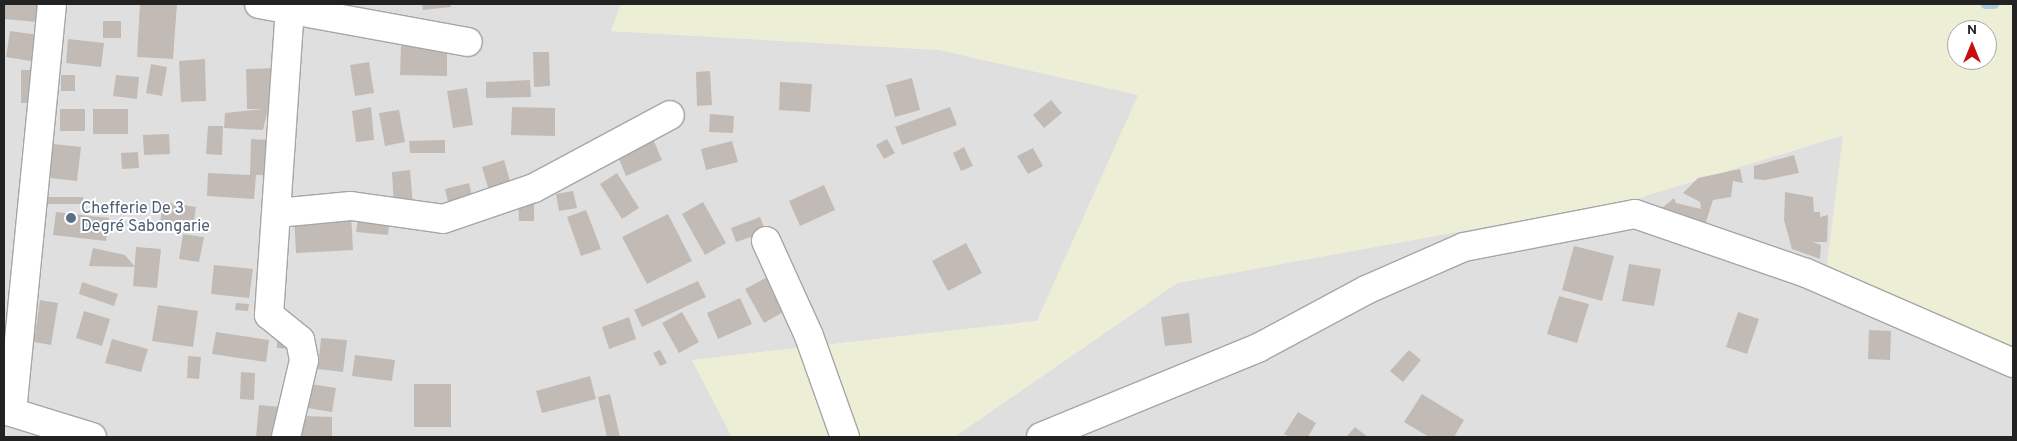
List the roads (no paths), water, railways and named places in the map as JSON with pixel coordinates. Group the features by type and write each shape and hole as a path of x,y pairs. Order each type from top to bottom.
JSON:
{"street":[{"path":"52,4 8,411 92,437"},
{"path":"259,4 290,7 468,42"},
{"path":"286,437 304,360 300,340 269,315 290,7"},
{"path":"277,213 351,206 443,219 534,188 670,115"},
{"path":"1041,437 1258,348 1366,290 1464,247 1635,214 1806,273 2013,363"},
{"path":"766,241 809,336 846,437"}],"waterway":[{"path":"1985,4 1994,4"}],"place":[{"name":"Chefferie De 3 Degré Sabongarie","path":"71,218"}]}
